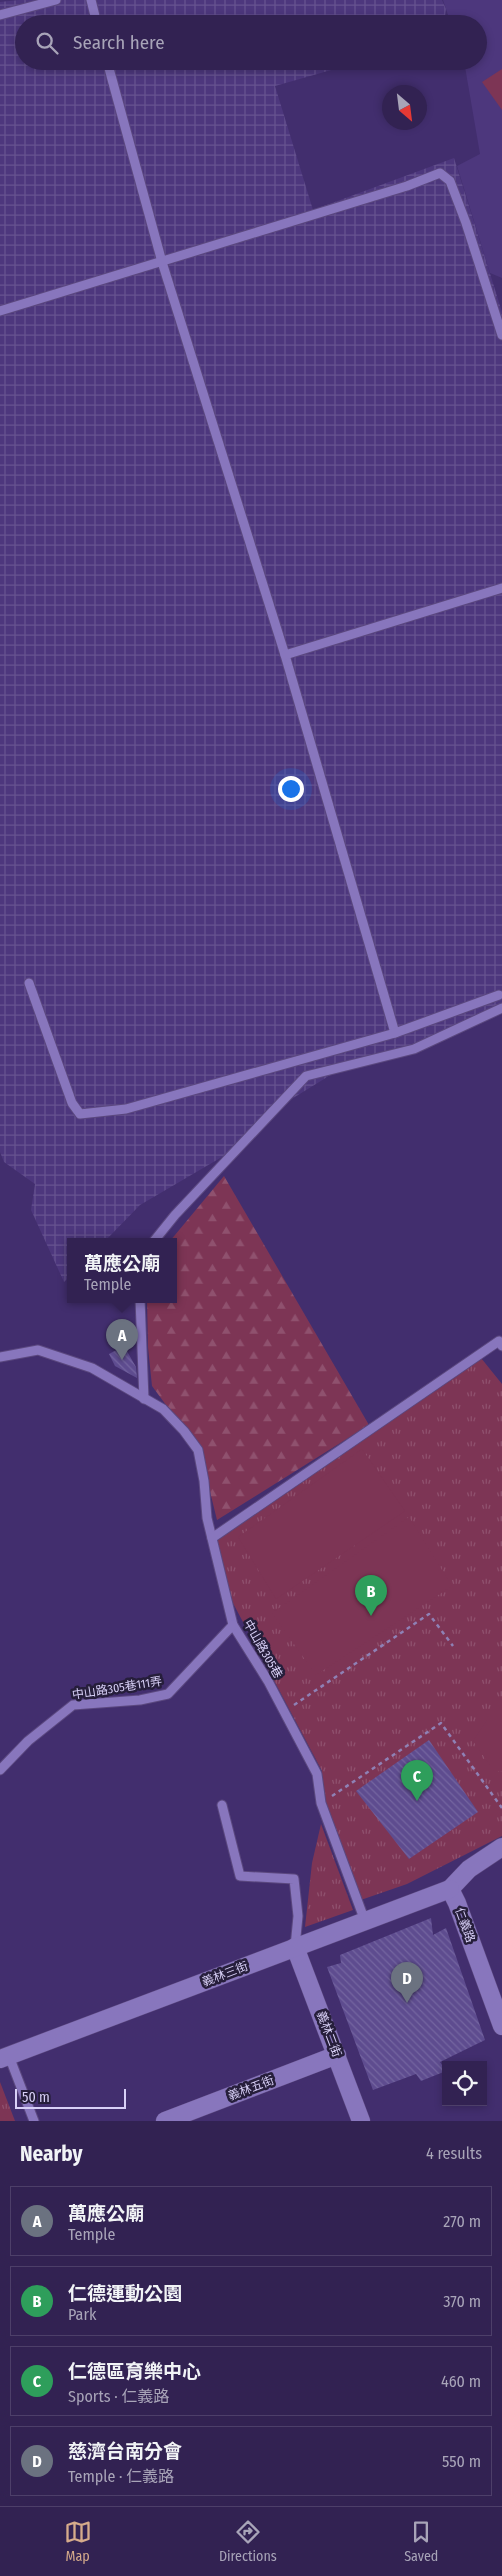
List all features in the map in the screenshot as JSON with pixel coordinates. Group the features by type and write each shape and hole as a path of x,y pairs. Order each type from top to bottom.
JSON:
{"street":[{"path":"450,1889 469,1869 502,1847"},
{"name":"義林三街","path":"4,2057 450,1889"},
{"name":"仁義路","path":"450,1889 457,1903 502,2026"},
{"name":"義林二街","path":"296,1947 361,2121"},
{"name":"義林五街","path":"165,2121 337,2055"}],"lane":[{"path":"0,15 56,0"},
{"path":"91,0 95,15"},
{"path":"109,70 162,262 285,655 395,1033"},
{"path":"0,311 407,186 440,173 450,181 466,223 502,335"},
{"path":"285,655 502,588"},
{"path":"29,983 72,1103 80,1114 126,1110 395,1033 499,995"},
{"path":"156,1238 175,1215 306,1076 414,1049 502,1008"},
{"path":"140,1303 144,1399"},
{"path":"212,1538 499,1341 502,1346"},
{"name":"中山路305巷","path":"0,1357 38,1350 92,1368 163,1409 184,1431 198,1450 204,1481 207,1518 233,1625 268,1682 282,1713 316,1774 321,1803 366,1921"},
{"name":"中山路305巷111弄","path":"0,1770 28,1741 73,1705 140,1700 168,1694 233,1625"},
{"path":"222,1805 240,1876 294,1879 298,1916 296,1947"},
{"path":"4,2057 34,2121"}],"path":[{"path":"282,1713 429,1614 453,1646"},
{"path":"321,1803 440,1723 502,1808"}],"shaded area":[{"path":"19,0 442,0 446,9 445,15 15,15 15,70 331,70 275,86 313,210 454,158 502,312 502,1006 481,1017 386,1055 337,1071 277,1108 251,1140 140,1205 108,1238 67,1238 67,1279 64,1282 31,1210 35,1184 4,1162 0,1152 0,2"},
{"path":"443,0 502,0 502,278 490,273 457,166 480,154 466,70 487,70 487,15 448,15"}],"green space":[{"path":"502,69 502,110 482,82"},
{"path":"224,1176 369,1425 217,1520 200,1451 152,1386 148,1347 147,1303 177,1303 177,1238 172,1238"},
{"path":"481,1358 502,1384 502,1836 407,1884 355,1902 322,1810 322,1771 226,1590 215,1534"},
{"path":"362,1449 405,1511 276,1599 238,1537"},
{"path":"409,1517 452,1586 316,1675 272,1613"},
{"path":"502,1708 502,1771 494,1771 473,1741 487,1720"},
{"path":"321,1824 353,1910 305,1927 312,1863"},
{"path":"0,2082 15,2121 0,2121"}],"building":[{"path":"124,1346 136,1367 137,1378 115,1366 109,1354"},
{"path":"429,1740 478,1812 409,1859 356,1791"},
{"path":"431,1918 433,1935 446,1928 485,2040 440,2062 442,2073 421,2081 416,2074 373,2090 327,1967 341,1963 340,1955"}],"place":[{"name":"萬應公廟","path":"122,1360"},
{"name":"仁德運動公園","path":"371,1616"},
{"name":"仁德區育樂中心","path":"417,1801"},
{"name":"慈濟台南分會","path":"407,2003"}]}
